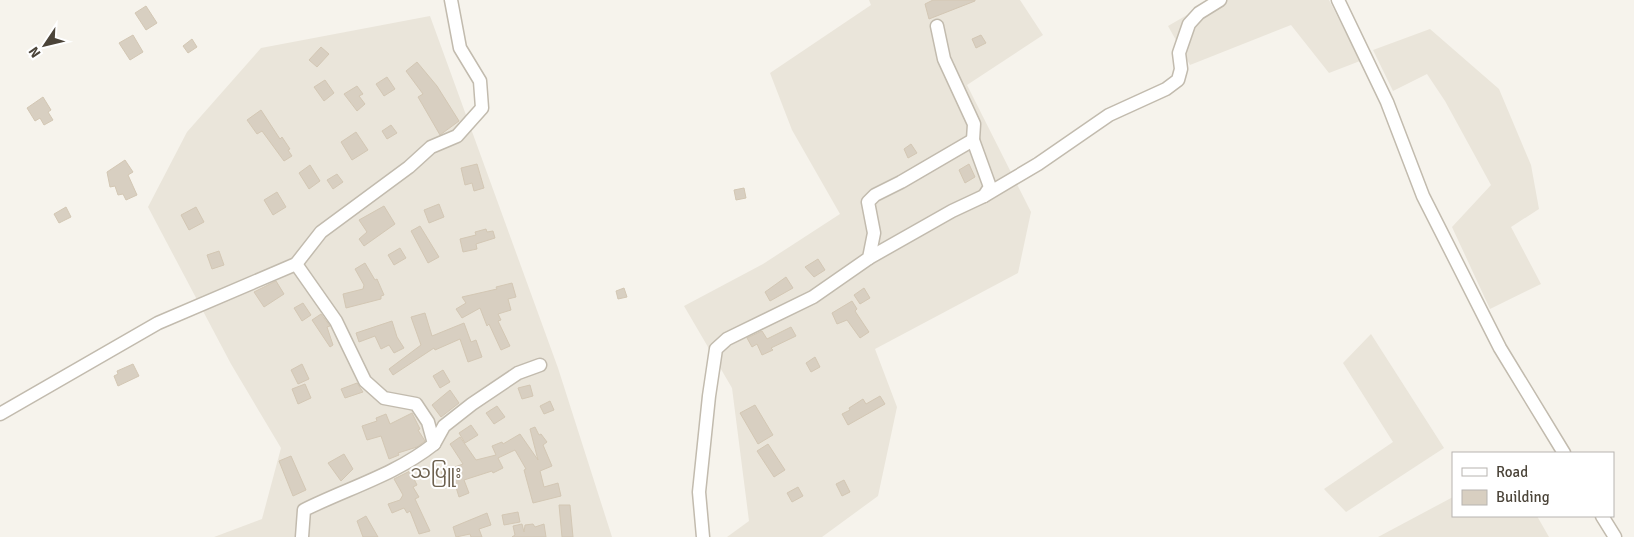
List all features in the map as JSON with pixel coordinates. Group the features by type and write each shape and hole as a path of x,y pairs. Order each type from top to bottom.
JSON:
{"street":[{"path":"0,414 158,323 296,264 320,232 409,167 431,147 457,136 482,108 480,81 460,48 451,0"},
{"path":"703,537 699,492 716,349 727,339 813,297 869,258 952,211 984,196 1046,159 1109,115 1166,89 1178,80 1181,69 1179,53 1189,24 1199,13 1220,0"},
{"path":"1338,0 1387,102 1423,196 1500,348 1563,452"},
{"path":"937,26 947,65 974,124 973,140 990,187 984,196"},
{"path":"869,258 874,233 868,202 875,195 973,140"},
{"path":"296,264 336,321 365,381 384,398 416,404 428,422 434,444"},
{"path":"302,537 304,510 418,457 434,444 444,426 472,404 518,373 540,365"},
{"path":"1603,517 1615,537"}],"shaded area":[{"path":"869,0 1020,0 1043,35 967,85 1031,212 1018,273 875,349 897,407 878,496 822,537 727,537 749,521 732,388 684,306 763,264 840,214 792,130 770,73 871,5"},
{"path":"1213,0 1329,0 1360,61 1329,73 1291,25 1190,65 1168,26"},
{"path":"430,16 558,368 612,537 214,537 262,519 281,448 231,364 148,207 187,132 261,48"},
{"path":"1430,29 1499,89 1531,165 1539,209 1511,227 1541,284 1490,309 1452,227 1491,185 1445,101 1427,74 1393,91 1373,50"},
{"path":"1371,334 1444,448 1346,512 1324,489 1393,442 1343,363"},
{"path":"1452,498 1452,517 1538,517 1549,537 1378,537"}],"building":[{"path":"933,0 975,1 929,19 925,4"},
{"path":"146,6 157,23 146,30 135,13"},
{"path":"133,35 143,52 130,60 119,43"},
{"path":"981,35 986,43 976,48 972,39"},
{"path":"192,39 197,47 188,53 183,46"},
{"path":"321,47 329,54 317,67 309,60"},
{"path":"417,62 437,86 459,121 440,135 418,97 423,94 406,71"},
{"path":"387,77 395,89 384,96 376,84"},
{"path":"325,80 334,93 324,101 314,87"},
{"path":"357,86 363,94 359,96 365,104 357,111 344,94"},
{"path":"43,97 51,110 48,112 53,120 44,125 40,118 35,121 27,108"},
{"path":"261,110 280,139 282,137 290,149 288,150 292,156 284,161 262,131 257,134 247,120"},
{"path":"391,125 397,133 387,139 382,131"},
{"path":"356,132 368,150 352,160 341,142"},
{"path":"911,144 917,153 908,158 904,149"},
{"path":"125,160 133,172 128,175 137,195 126,200 123,194 118,195 115,186 110,187 107,172"},
{"path":"477,164 484,188 474,191 472,183 465,185 461,168"},
{"path":"969,164 975,177 965,183 959,170"},
{"path":"310,165 320,181 309,189 299,173"},
{"path":"337,174 343,182 333,189 327,180"},
{"path":"744,188 746,198 736,200 734,190"},
{"path":"277,192 286,207 273,215 264,200"},
{"path":"439,204 444,217 429,223 424,210"},
{"path":"384,206 395,224 364,246 359,239 367,232 359,220"},
{"path":"66,207 71,217 59,223 54,214"},
{"path":"196,207 204,222 189,230 181,215"},
{"path":"420,226 439,257 428,263 411,231"},
{"path":"486,229 487,232 493,231 495,238 476,244 477,249 463,252 460,239 476,235 475,232"},
{"path":"400,248 406,258 394,265 388,255"},
{"path":"219,251 224,265 212,269 207,255"},
{"path":"818,259 825,270 814,277 805,267"},
{"path":"365,263 375,280 377,279 384,295 381,296 381,299 346,308 343,294 363,289 364,285 355,269"},
{"path":"786,277 793,288 770,301 765,292"},
{"path":"276,281 284,294 264,307 254,292"},
{"path":"512,283 516,297 508,299 511,310 498,314 501,320 498,321 510,346 501,350 489,324 487,326 480,308 462,318 456,309 466,303 462,297 497,289 496,287"},
{"path":"624,288 627,297 618,299 616,291"},
{"path":"864,288 870,298 860,304 854,295"},
{"path":"852,301 857,309 855,311 869,332 860,338 847,320 837,324 832,313"},
{"path":"303,303 311,315 302,321 294,308"},
{"path":"425,313 432,336 464,323 471,342 476,340 482,357 468,362 460,339 435,350 434,348 393,375 389,369 421,345 411,317"},
{"path":"321,314 330,326 327,327 333,345 330,347 312,320"},
{"path":"392,321 397,337 404,348 394,353 389,345 381,349 375,336 359,342 356,333"},
{"path":"791,327 796,336 771,348 773,350 762,355 757,344 752,347 747,338 762,331 767,339"},
{"path":"815,357 820,367 811,372 806,363"},
{"path":"133,364 139,376 118,386 114,376 118,374 117,371"},
{"path":"302,364 309,379 298,384 291,370"},
{"path":"443,370 450,382 440,388 433,376"},
{"path":"357,383 363,392 345,398 341,389"},
{"path":"305,384 311,398 298,404 292,389"},
{"path":"530,385 533,396 522,399 518,388"},
{"path":"450,390 459,403 441,417 432,405"},
{"path":"880,396 885,404 848,425 842,414 863,399 866,404"},
{"path":"550,401 554,410 544,414 540,406"},
{"path":"755,405 773,435 758,444 740,413"},
{"path":"497,406 505,417 494,424 486,413"},
{"path":"412,413 420,429 418,430 425,441 417,447 398,453 399,455 389,459 381,436 367,440 362,426 377,421 376,418 386,414 390,424"},
{"path":"471,425 478,435 465,443 459,433"},
{"path":"535,427 539,435 541,434 547,442 543,445 552,466 540,471 544,487 558,483 561,496 533,503 524,470 526,469 515,450 498,458 503,468 493,473 492,471 464,480 469,493 459,497 455,484 447,487 441,472 463,464 450,444 460,437 476,460 496,455 492,446 502,442 503,444 520,434 538,460 530,429"},
{"path":"768,444 785,470 774,477 757,451"},
{"path":"344,454 353,469 341,481 328,463"},
{"path":"291,456 306,490 293,496 279,461"},
{"path":"410,471 417,485 413,487 419,497 415,499 430,531 419,534 410,511 407,513 404,508 392,513 388,504 400,500 403,495 394,479"},
{"path":"844,480 850,492 842,496 836,484"},
{"path":"798,487 803,496 792,502 787,493"},
{"path":"559,505 570,505 573,537 562,537"},
{"path":"518,512 520,522 504,525 502,515"},
{"path":"487,513 491,525 479,529 482,537 471,537 470,534 456,537 453,527"},
{"path":"366,516 378,537 363,537 357,521"},
{"path":"522,524 524,532 525,525 533,524 535,527 544,524 546,537 512,537 515,535 513,526"}],"district":[{"name":"သပြူး","path":"436,472"}]}
